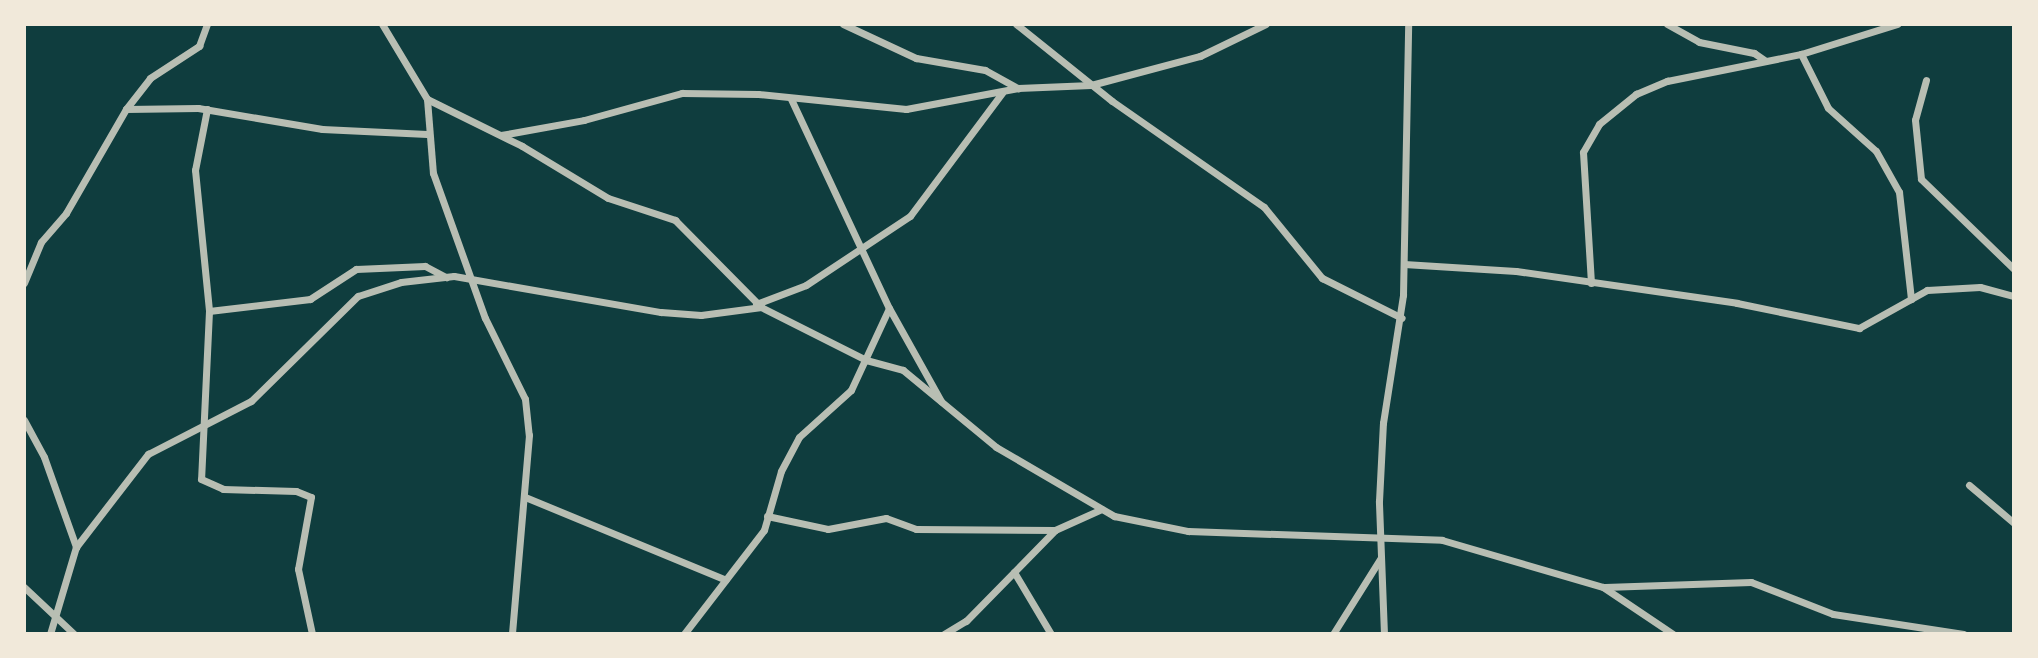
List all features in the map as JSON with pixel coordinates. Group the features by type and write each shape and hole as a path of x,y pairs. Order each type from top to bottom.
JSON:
{"street":[{"path":"24,283 41,242 66,213 126,109 150,78 199,46 207,24"},
{"path":"382,24 427,99 427,134 433,173 470,277 525,399 525,497 515,562 512,634"},
{"path":"843,24 916,58 985,70 1018,88"},
{"path":"1016,24 1091,85 1264,207 1322,278 1402,318"},
{"path":"501,135 584,120 682,93 906,109 1018,88 1091,85 1200,56 1266,24"},
{"path":"1384,634 1378,537 1383,423 1402,318 1408,24"},
{"path":"1667,24 1699,42 1754,53 1766,61"},
{"path":"1591,283 1583,152 1599,124 1636,94 1667,81 1801,54 1897,24"},
{"path":"1801,54 1828,108 1876,151 1899,192 1911,299"},
{"path":"1926,80 1915,120 1921,179 2014,269"},
{"path":"50,634 76,547 148,454 230,416 277,380 358,296 401,282 470,277 578,302 661,312 701,315 758,306 806,285 910,216 1002,93"},
{"path":"427,99 501,135 608,198 675,220 758,306 866,360 903,370 945,408 996,447 1102,509 1138,524 1188,531 1442,540 1603,587 1673,634"},
{"path":"791,99 889,308 945,408"},
{"path":"126,109 207,109 346,132 427,134"},
{"path":"207,109 195,170 209,311 201,479 223,489 296,491 311,497 298,569 312,634"},
{"path":"1404,264 1591,283 1737,303 1859,328 1927,290 1980,287 2014,296"},
{"path":"209,311 310,299 356,269 425,266 446,277"},
{"path":"684,634 764,530 799,437 851,390 889,308"},
{"path":"24,420 44,457 76,547"},
{"path":"1969,485 2014,523"},
{"path":"525,497 726,580"},
{"path":"944,634 966,621 1055,530 1102,509"},
{"path":"767,516 828,529 886,518 916,529 1055,530"},
{"path":"1333,634 1380,559"},
{"path":"1014,572 1051,634"},
{"path":"1603,587 1751,582 1833,614 1963,634"},
{"path":"24,587 54,620 74,634"}]}
